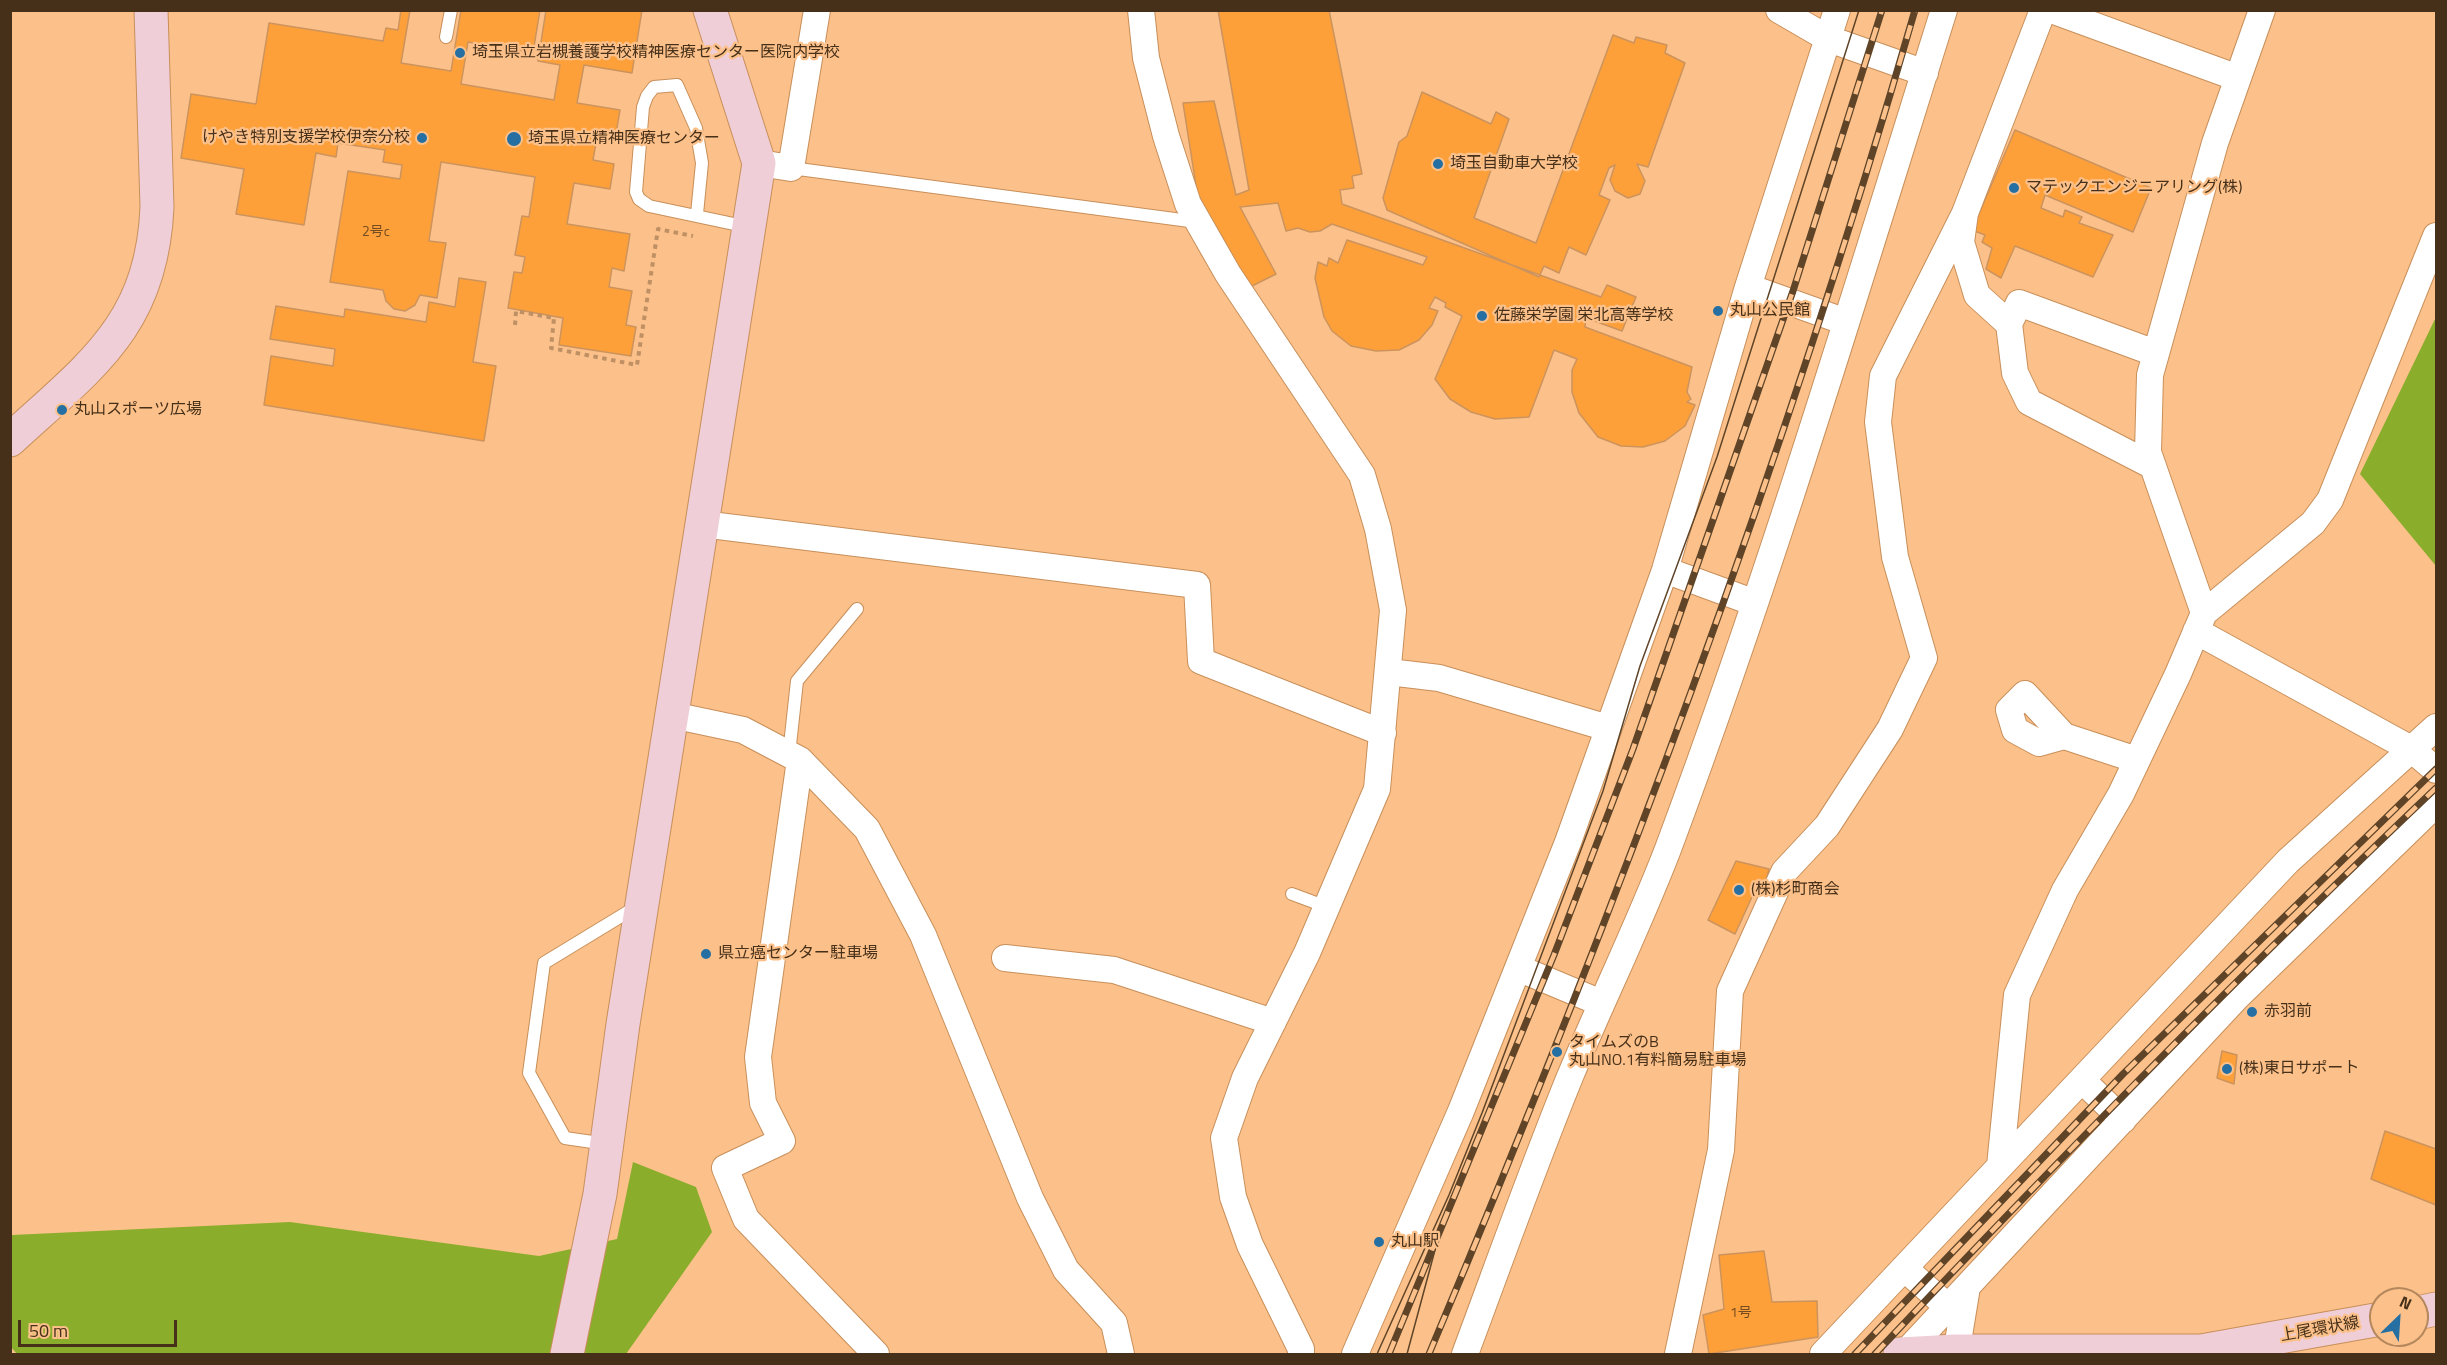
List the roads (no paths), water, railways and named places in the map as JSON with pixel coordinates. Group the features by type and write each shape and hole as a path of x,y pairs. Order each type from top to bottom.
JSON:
{"street":[{"path":"10,440 118,336 148,274 156,240 157,207 151,10"},
{"path":"567,1354 596,1217 642,904 759,163 710,10"},
{"path":"759,163 791,168 817,10"},
{"path":"1141,10 1146,58 1166,136 1188,204 1228,274 1362,475 1378,529 1393,610 1377,789 1327,906 1245,1078 1224,1138 1233,1197 1250,1245 1301,1349 1301,1354"},
{"path":"1779,10 1829,39 1924,73"},
{"path":"1355,1354 1461,1111 1518,968 1665,570 1748,286 1837,10"},
{"path":"1465,1354 1537,1161 1601,1003 1648,900 1755,603 1944,10"},
{"path":"2262,10 2214,143 2155,353 2150,375 2148,452 2200,622 2411,749 2436,770"},
{"path":"1678,1354 1721,1150 1730,991 1784,872 1827,826 1890,729 1924,658 1895,557 1878,422 1883,376 1965,213 2050,11 2238,78"},
{"path":"1965,213 1961,242 1977,295 2009,324"},
{"path":"2000,1166 2017,995 2066,890 2121,794 2200,622 2313,523 2330,500 2436,236"},
{"path":"1748,286 1846,322"},
{"path":"2153,466 2029,402 2015,373 2009,324 2019,303 2155,353"},
{"path":"702,524 1197,585 1201,661 1383,733"},
{"path":"1665,570 1755,603"},
{"path":"1389,672 1439,678 1608,728"},
{"path":"672,715 743,730 794,757 867,829 922,935 1030,1198 1066,1270 1114,1323 1121,1354"},
{"path":"1822,1354 2288,861 2436,726"},
{"path":"2064,736 2137,760"},
{"path":"794,757 759,1057 763,1103 782,1141 725,1168 746,1219 876,1354"},
{"path":"1903,1354 2237,997 2436,804"},
{"path":"1005,958 1114,970 1273,1022"},
{"path":"1518,968 1601,1003"},
{"path":"2082,1080 2122,1120"},
{"path":"1904,1268 1948,1307"},
{"path":"1956,1353 1967,1287"},
{"name":"上尾環状線","path":"1903,1354 2201,1351 2369,1321"}],"lane":[{"path":"446,37 451,10"},
{"path":"696,214 702,163 696,128 677,85 654,87 643,107 636,192 639,199 649,206 696,214 749,227"},
{"path":"791,168 1198,222"},
{"path":"794,757 797,681 857,609"},
{"path":"1292,894 1327,906"},
{"path":"607,1144 565,1138 530,1073 544,963 642,904"}],"tram line":[{"path":"1377,1354 1449,1195 1482,1113 1603,791 1640,666 1717,457 1859,10"},
{"path":"1407,1354 1442,1224"}],"railway":[{"path":"1389,1354 1554,955 1633,749 1793,291 1882,10"},
{"path":"1429,1354 1564,1024 1692,690 1809,352 1864,181 1915,10"},
{"path":"1855,1354 2123,1074 2436,769"},
{"path":"1875,1354 2151,1067 2436,788"}],"place":[{"name":"埼玉県立岩槻養護学校精神医療センター医院内学校","path":"460,53"},
{"name":"けやき特別支援学校伊奈分校","path":"422,138"},
{"name":"埼玉県立精神医療センター","path":"514,139"},
{"name":"埼玉自動車大学校","path":"1438,164"},
{"name":"マテックエンジニアリング(株)","path":"2014,188"},
{"name":"丸山公民館","path":"1718,311"},
{"name":"佐藤栄学園 栄北高等学校","path":"1482,316"},
{"name":"丸山スポーツ広場","path":"62,410"},
{"name":"(株)杉町商会","path":"1739,890"},
{"name":"県立癌センター駐車場","path":"706,954"},
{"name":"赤羽前","path":"2252,1012"},
{"name":"タイムズのB 丸山NO.1有料簡易駐車場","path":"1557,1052"},
{"name":"(株)東日サポート","path":"2227,1069"},
{"name":"丸山駅","path":"1379,1242"}]}
